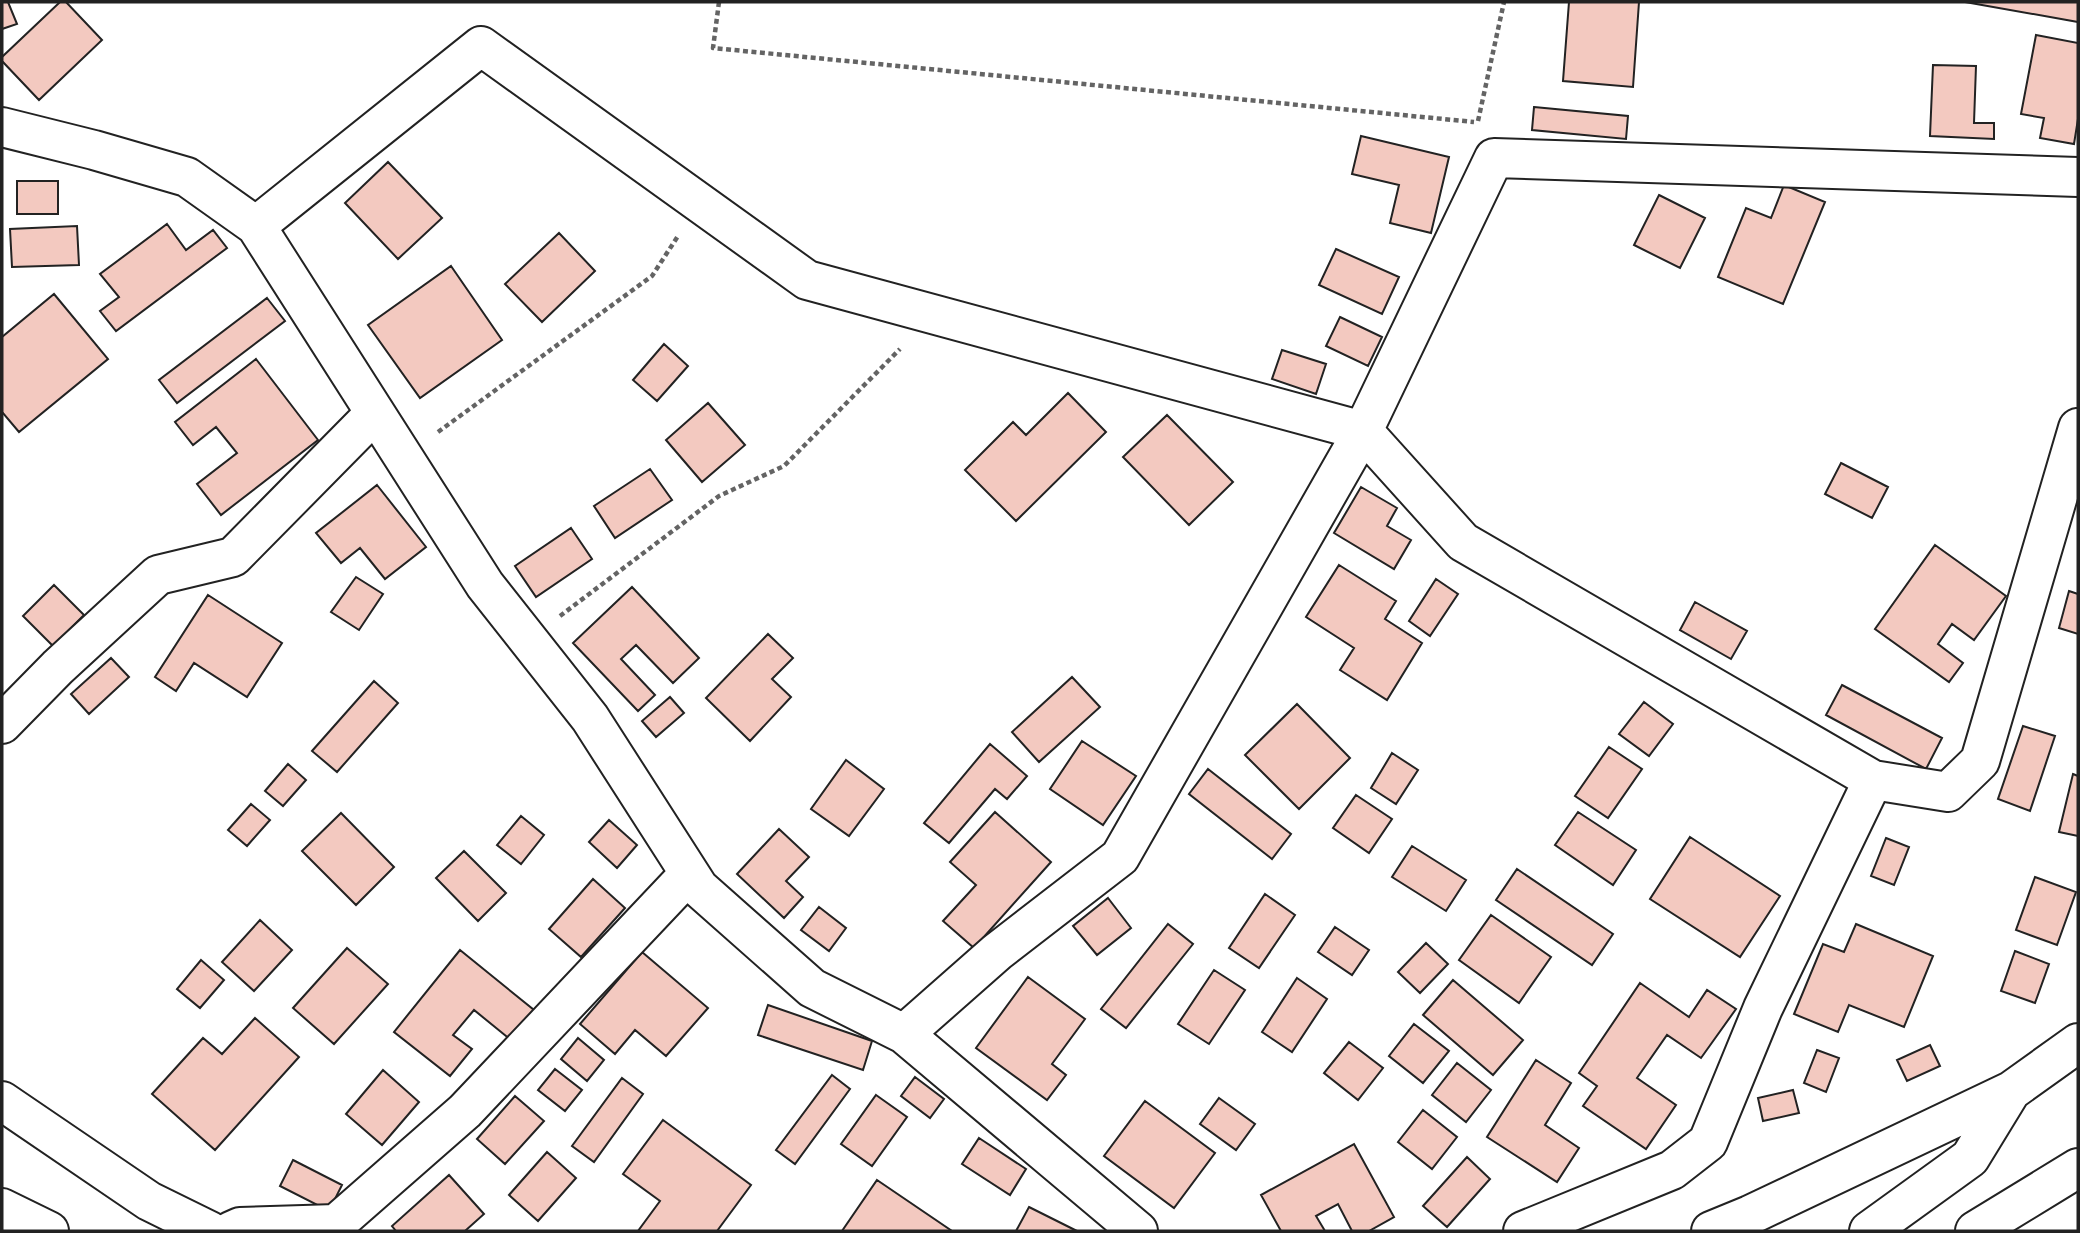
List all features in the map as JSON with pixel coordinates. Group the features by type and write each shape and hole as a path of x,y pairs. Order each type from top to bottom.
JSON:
{"street":[{"path":"256,226 481,46 807,280 1363,431 1463,542 1873,780 1948,792 1980,761 2078,428"},
{"path":"2,127 187,177 256,226 485,585 590,718 699,888 812,988 904,1034 1138,1231"},
{"path":"904,1034 997,952 1120,857 1363,431 1494,158 2078,177"},
{"path":"2,724 58,667 158,575 233,557 375,413"},
{"path":"1523,1231 1672,1170 1708,1142 1763,1008 1873,780"},
{"path":"231,1231 240,1227 336,1224 465,1111 690,874"},
{"path":"1711,1231 2011,1091 2078,1042"},
{"path":"1869,1231 1970,1158 2011,1091"},
{"path":"2,1101 149,1200 210,1231"},
{"path":"1975,1231 2078,1168"},
{"path":"2,1208 49,1231"}],"path":[{"path":"719,2 713,48 1478,123 1504,2"},
{"path":"403,457 652,276 679,234 690,196"},
{"path":"528,639 719,496 784,466 934,315"}],"building":[{"path":"2,2 8,2 17,24 2,29"},
{"path":"60,2 66,2 102,40 39,100 2,61 2,57"},
{"path":"1569,2 1639,2 1633,87 1563,81"},
{"path":"1965,2 2078,2 2078,22"},
{"path":"2036,35 2078,43 2078,119 2074,144 2040,138 2044,118 2021,114"},
{"path":"1933,65 1976,66 1974,123 1994,123 1994,139 1930,136"},
{"path":"1534,107 1628,116 1626,139 1532,130"},
{"path":"1361,136 1449,157 1431,233 1390,223 1399,185 1352,174"},
{"path":"388,162 442,218 398,259 345,203"},
{"path":"17,181 58,181 58,214 17,214"},
{"path":"1784,185 1825,202 1783,304 1718,277 1746,208 1771,218"},
{"path":"1659,195 1705,218 1680,268 1634,245"},
{"path":"167,224 186,250 213,230 227,248 116,331 100,311 119,297 100,274"},
{"path":"77,226 79,265 12,267 10,229"},
{"path":"559,233 595,271 542,322 505,284"},
{"path":"1336,249 1399,277 1382,314 1319,285"},
{"path":"451,266 502,340 420,398 368,325"},
{"path":"54,294 108,359 19,432 2,412 2,337"},
{"path":"267,298 285,321 177,403 159,380"},
{"path":"1340,317 1382,337 1368,366 1326,346"},
{"path":"664,344 688,366 657,401 633,380"},
{"path":"1282,350 1326,364 1316,394 1272,379"},
{"path":"256,359 318,440 221,515 197,484 237,453 216,427 193,445 175,422"},
{"path":"1068,393 1106,432 1016,521 965,470 1013,422 1026,435"},
{"path":"708,403 745,445 702,482 666,440"},
{"path":"1167,415 1233,482 1189,525 1123,457"},
{"path":"1841,463 1888,487 1872,518 1825,494"},
{"path":"650,469 672,500 615,538 594,506"},
{"path":"377,485 426,547 385,579 360,548 341,563 316,533"},
{"path":"1361,487 1397,508 1387,526 1411,540 1394,569 1334,533"},
{"path":"571,528 592,559 536,597 515,566"},
{"path":"1935,545 2006,596 1974,640 1952,624 1938,644 1963,663 1949,682 1875,629"},
{"path":"1339,565 1396,601 1385,619 1422,643 1387,700 1340,670 1354,648 1306,617"},
{"path":"356,577 383,594 359,630 331,612"},
{"path":"1436,579 1458,594 1430,636 1409,621"},
{"path":"54,585 84,615 53,646 23,616"},
{"path":"632,587 699,658 673,683 636,645 621,659 655,695 638,711 573,643"},
{"path":"2069,591 2078,594 2078,634 2059,628"},
{"path":"208,595 282,643 247,697 194,663 176,691 155,677"},
{"path":"1695,602 1747,631 1731,659 1680,630"},
{"path":"768,634 793,658 772,679 791,697 750,741 706,698"},
{"path":"111,658 129,677 89,714 71,694"},
{"path":"1072,677 1100,707 1039,762 1012,732"},
{"path":"374,681 398,703 337,772 312,751"},
{"path":"1842,685 1942,738 1926,769 1826,715"},
{"path":"670,697 684,713 656,737 642,721"},
{"path":"1644,702 1673,724 1649,756 1619,734"},
{"path":"1297,704 1350,758 1299,809 1245,755"},
{"path":"2023,726 2055,736 2030,811 1998,799"},
{"path":"1082,741 1136,776 1103,825 1050,789"},
{"path":"990,744 1027,776 1007,799 995,789 949,843 924,823"},
{"path":"1609,747 1642,769 1608,818 1575,796"},
{"path":"1392,753 1418,770 1396,804 1371,788"},
{"path":"846,760 884,789 849,836 811,809"},
{"path":"288,764 306,780 283,806 265,791"},
{"path":"1208,769 1291,834 1272,859 1189,794"},
{"path":"2073,774 2078,776 2078,836 2059,832"},
{"path":"1356,795 1392,819 1369,853 1333,828"},
{"path":"251,804 270,820 247,846 228,830"},
{"path":"995,812 1051,862 974,948 943,921 976,885 950,862"},
{"path":"1578,812 1636,850 1613,885 1555,845"},
{"path":"341,813 394,867 356,905 302,851"},
{"path":"521,816 544,835 521,864 497,845"},
{"path":"609,820 637,845 617,868 589,842"},
{"path":"779,829 809,857 786,881 803,897 784,918 737,874"},
{"path":"1690,837 1780,896 1740,957 1650,899"},
{"path":"1886,838 1909,847 1894,885 1871,876"},
{"path":"1412,846 1466,880 1446,911 1392,877"},
{"path":"464,851 506,893 478,921 436,878"},
{"path":"1517,869 1613,934 1592,965 1496,900"},
{"path":"2035,877 2076,892 2057,945 2016,930"},
{"path":"593,879 625,908 581,957 549,929"},
{"path":"1265,894 1295,915 1259,968 1229,948"},
{"path":"1108,898 1131,928 1097,955 1073,926"},
{"path":"819,907 846,928 829,951 801,930"},
{"path":"1491,915 1551,957 1519,1003 1459,960"},
{"path":"260,920 292,950 254,991 222,962"},
{"path":"1168,924 1193,944 1126,1028 1101,1009"},
{"path":"1856,924 1933,956 1904,1027 1849,1005 1838,1032 1794,1014 1823,944 1844,952"},
{"path":"1335,927 1369,950 1352,975 1318,952"},
{"path":"1426,943 1448,964 1420,993 1398,972"},
{"path":"347,948 388,984 334,1044 293,1008"},
{"path":"460,950 534,1010 511,1040 474,1010 453,1035 472,1049 450,1076 394,1032"},
{"path":"2015,951 2049,964 2035,1003 2001,991"},
{"path":"642,952 708,1008 666,1056 635,1030 615,1054 580,1024"},
{"path":"201,960 224,980 200,1008 177,989"},
{"path":"1214,970 1245,990 1209,1044 1178,1024"},
{"path":"1028,977 1085,1019 1052,1064 1066,1075 1047,1100 976,1048"},
{"path":"1297,978 1327,999 1292,1052 1262,1032"},
{"path":"1453,980 1523,1040 1493,1075 1423,1015"},
{"path":"1640,983 1689,1017 1707,990 1736,1009 1701,1058 1667,1035 1637,1078 1676,1105 1646,1149 1583,1106 1597,1086 1579,1073"},
{"path":"768,1005 872,1041 863,1070 758,1035"},
{"path":"255,1018 299,1057 215,1150 152,1094 203,1038 222,1054"},
{"path":"1414,1024 1449,1051 1423,1083 1389,1056"},
{"path":"578,1038 604,1060 587,1081 561,1059"},
{"path":"1349,1042 1383,1068 1358,1100 1324,1073"},
{"path":"1930,1045 1940,1066 1907,1081 1897,1060"},
{"path":"1817,1050 1839,1058 1826,1092 1804,1083"},
{"path":"1536,1060 1571,1083 1545,1125 1579,1148 1557,1182 1487,1137"},
{"path":"1457,1063 1491,1090 1466,1122 1432,1095"},
{"path":"555,1069 582,1090 565,1111 538,1090"},
{"path":"383,1070 419,1102 382,1145 346,1114"},
{"path":"832,1075 850,1089 795,1164 776,1150"},
{"path":"915,1077 944,1099 930,1118 901,1096"},
{"path":"622,1078 643,1094 594,1162 572,1146"},
{"path":"1793,1090 1799,1113 1763,1121 1758,1098"},
{"path":"876,1095 907,1117 872,1166 841,1144"},
{"path":"515,1096 544,1121 505,1164 477,1139"},
{"path":"1219,1098 1255,1124 1236,1150 1200,1124"},
{"path":"1145,1101 1215,1153 1174,1208 1104,1156"},
{"path":"1423,1110 1457,1137 1432,1169 1398,1142"},
{"path":"663,1120 751,1185 717,1231 638,1231 660,1201 623,1174"},
{"path":"979,1138 1026,1169 1010,1195 962,1164"},
{"path":"1354,1144 1394,1217 1369,1231 1352,1231 1338,1204 1316,1216 1325,1231 1281,1231 1261,1195"},
{"path":"547,1152 576,1178 538,1221 509,1195"},
{"path":"1467,1157 1490,1179 1447,1227 1423,1206"},
{"path":"293,1160 342,1185 329,1211 280,1186"},
{"path":"449,1175 484,1214 465,1231 396,1231 392,1226"},
{"path":"877,1180 952,1231 842,1231"},
{"path":"1029,1207 1077,1231 1016,1231"}]}
